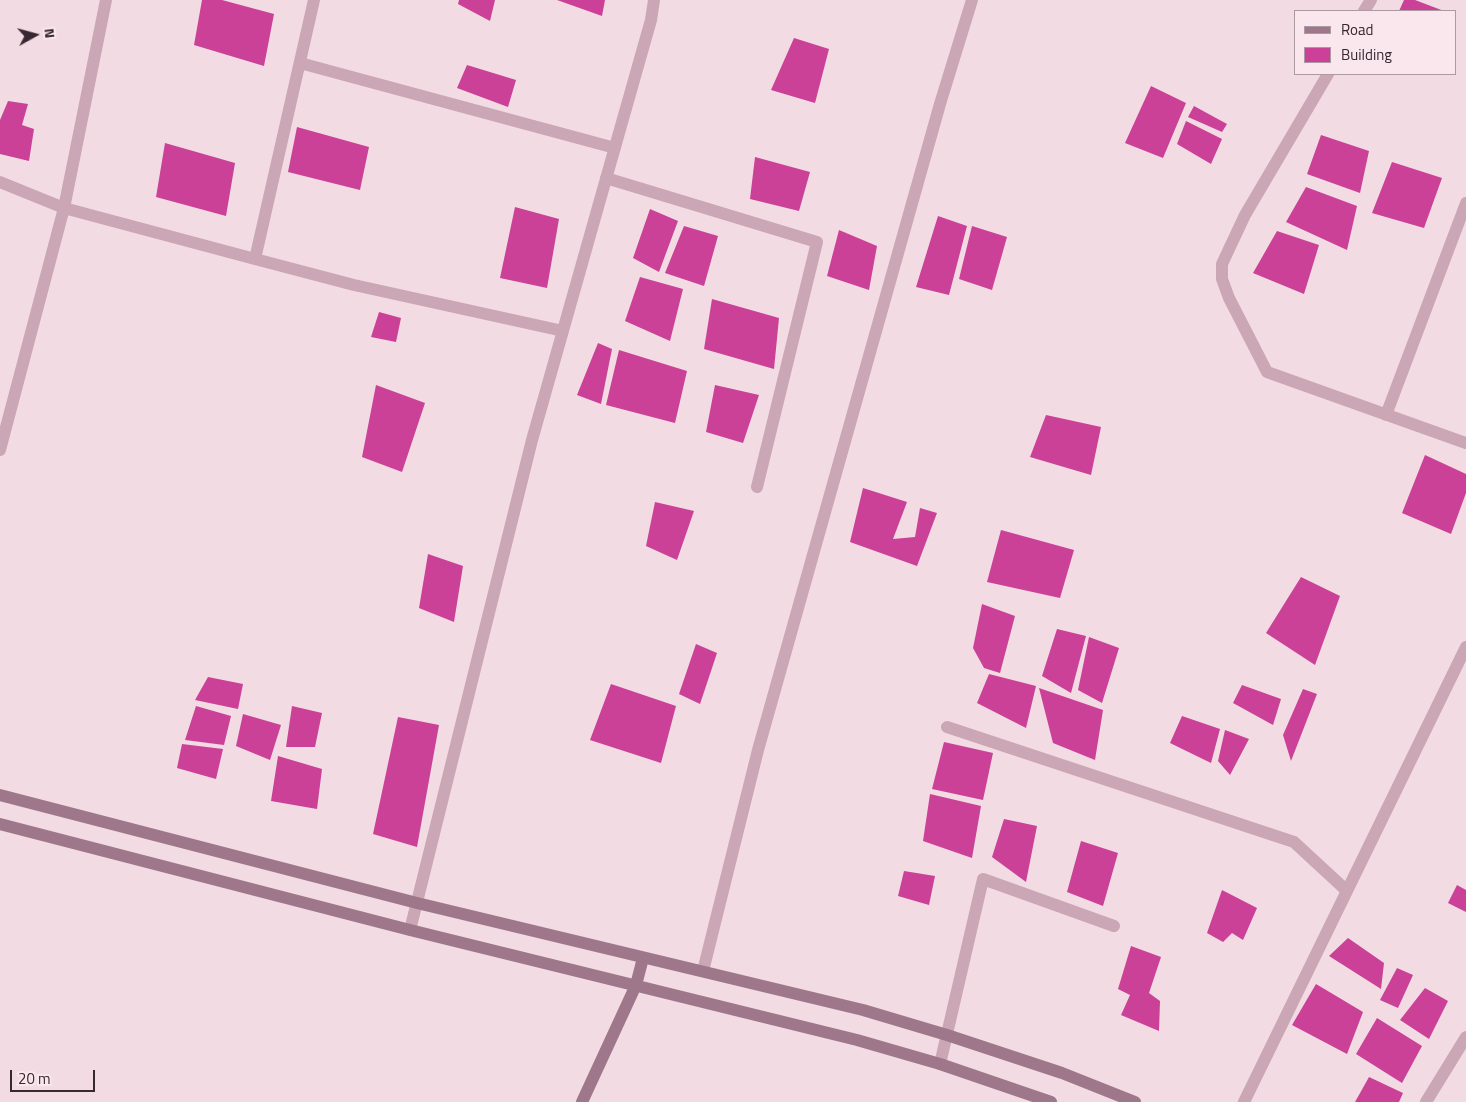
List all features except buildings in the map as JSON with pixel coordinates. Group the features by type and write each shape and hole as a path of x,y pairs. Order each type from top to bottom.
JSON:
{"main road":[{"path":"0,795 417,903 863,1010 947,1035 1062,1073 1135,1102"},
{"path":"0,824 410,930 858,1040 940,1064 1051,1102"},
{"path":"582,1102 636,985 643,958"}],"street":[{"path":"0,450 64,208 106,0"},
{"path":"255,259 314,0"},
{"path":"410,930 529,449 651,20 654,0"},
{"path":"703,971 758,750 937,114 972,0"},
{"path":"300,63 615,148"},
{"path":"1327,75 1245,215 1222,264 1222,279 1229,298 1267,372 1466,443"},
{"path":"606,178 817,242 757,487"},
{"path":"0,182 64,208 255,259 354,285 563,330"},
{"path":"1386,415 1466,203"},
{"path":"1244,1102 1466,648"},
{"path":"947,728 1294,842 1347,891"},
{"path":"940,1064 984,879 1114,926"},
{"path":"1426,1102 1466,1037"}]}
